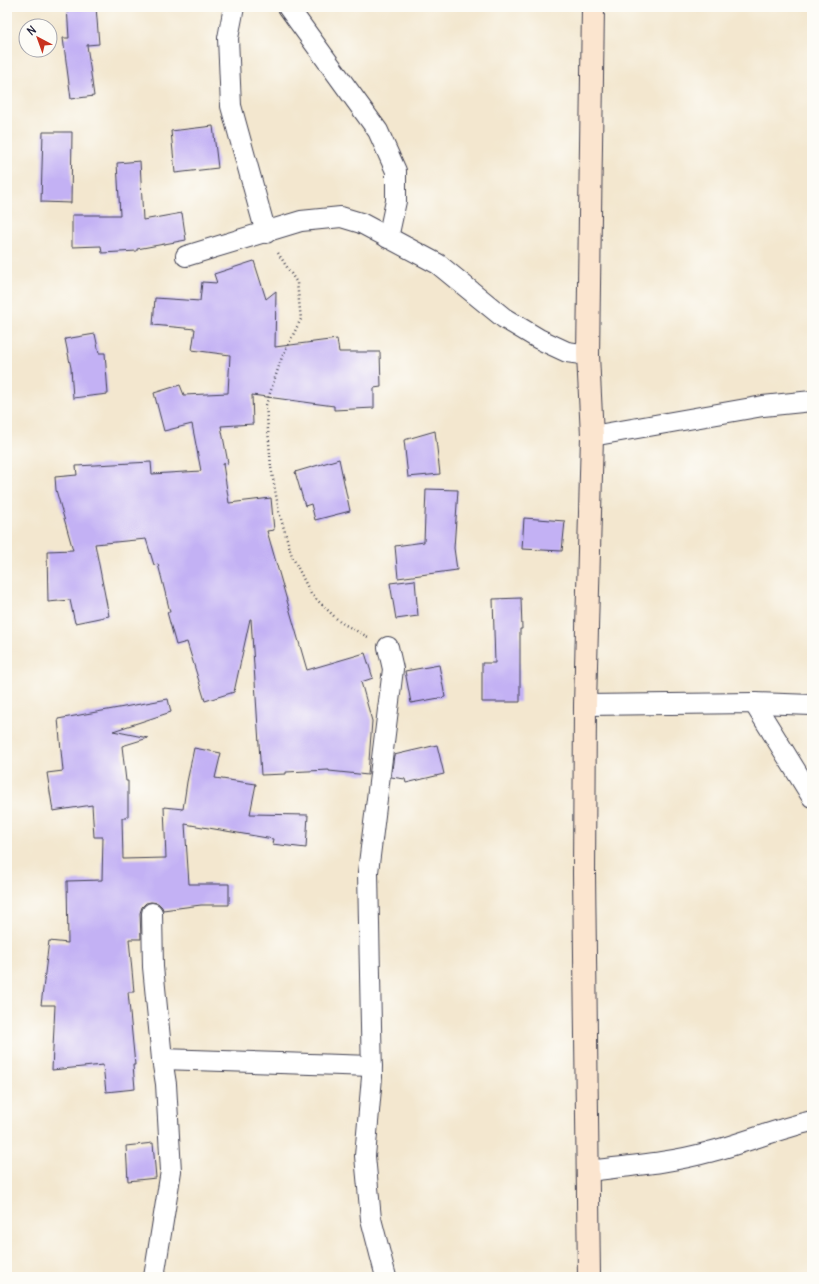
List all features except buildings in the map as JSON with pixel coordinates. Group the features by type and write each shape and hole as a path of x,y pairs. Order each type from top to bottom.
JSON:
{"street":[{"path":"234,7 228,38 231,106 266,233"},
{"path":"288,7 378,131 396,171 396,201 388,238"},
{"path":"589,1277 584,874 585,705 592,436 588,355 593,7"},
{"path":"186,256 301,222 341,217 361,223 438,264 504,318 539,339 567,352 588,355"},
{"path":"592,436 763,406 812,401"},
{"path":"386,1277 370,1219 365,1156 372,1077 368,872 393,669 388,647"},
{"path":"585,705 754,703 812,705"},
{"path":"754,703 812,797"},
{"path":"152,913 153,967 162,1059 166,1084 171,1170 154,1277"},
{"path":"162,1059 372,1066"},
{"path":"588,1171 669,1160 709,1152 787,1127 812,1121"}],"path":[{"path":"266,233 297,283 301,319 282,357 266,405 271,467 279,512 292,556 311,594 340,622 388,647"}]}
